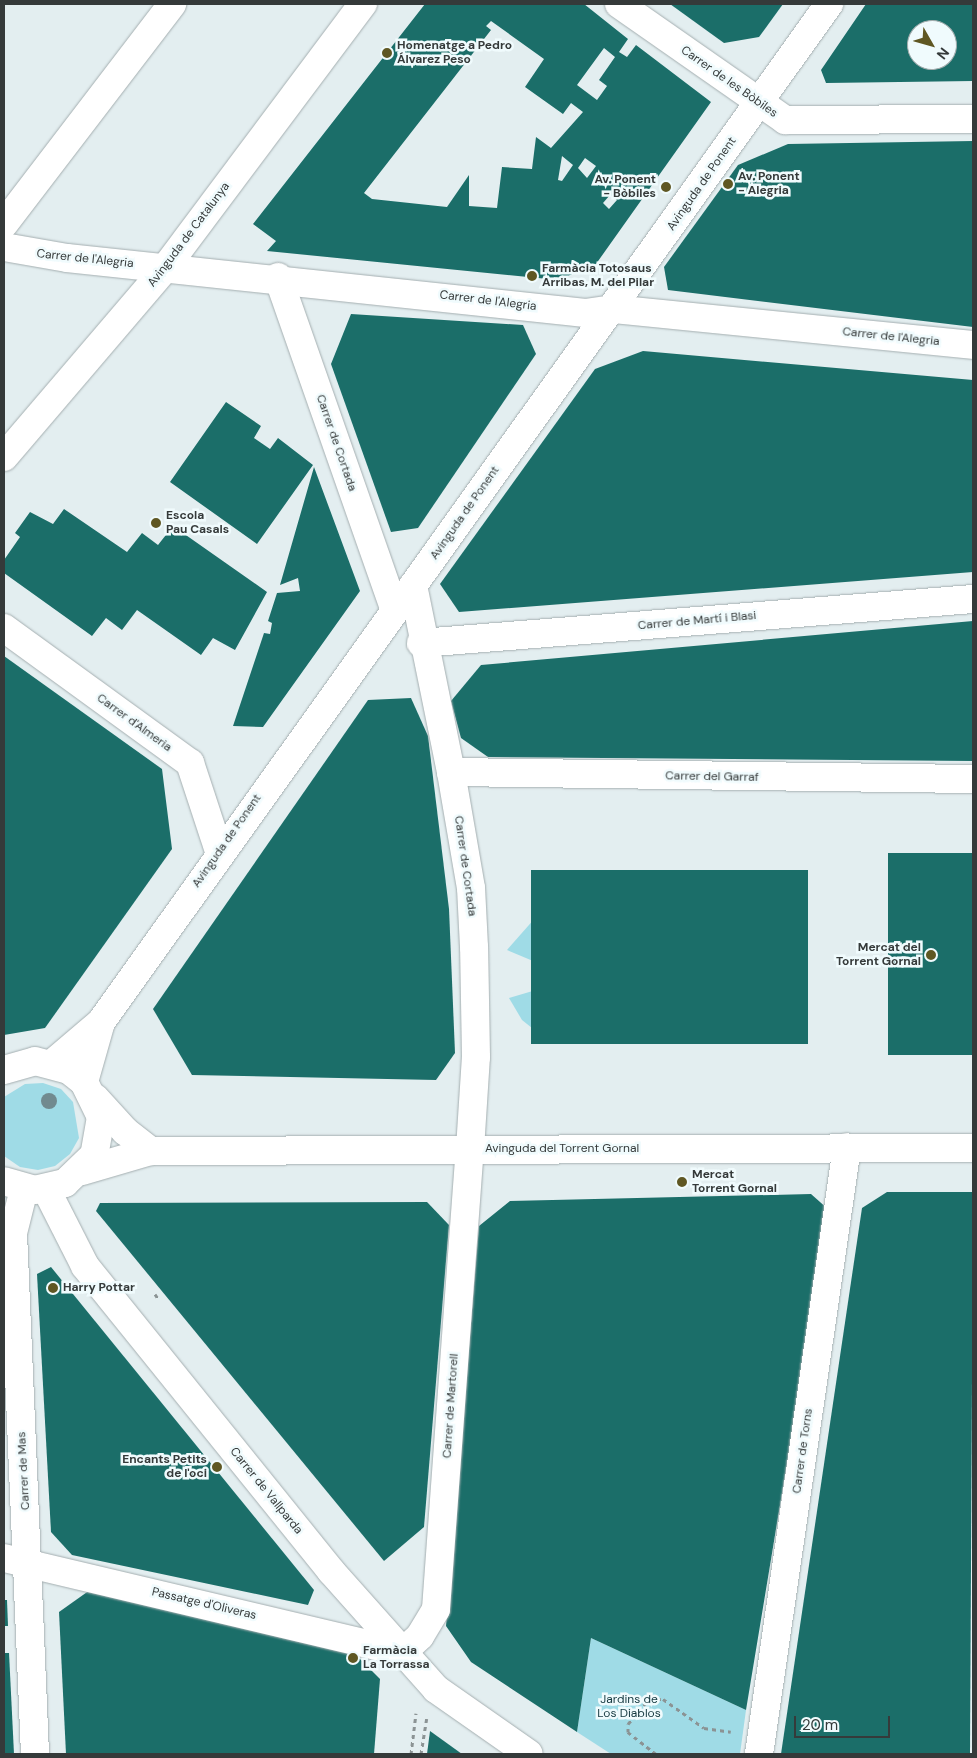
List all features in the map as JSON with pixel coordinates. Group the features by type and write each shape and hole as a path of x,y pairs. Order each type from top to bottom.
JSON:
{"street":[{"path":"4,224 172,4"},
{"name":"Avinguda de Catalunya","path":"4,457 166,267 363,4"},
{"name":"Carrer de les Bòbiles","path":"618,4 776,117 796,121 973,119"},
{"name":"Avinguda de Ponent","path":"53,1063 101,1022 219,851 394,608 413,586 613,310 830,4"},
{"name":"Carrer de l'Alegria","path":"4,247 166,267 278,277 585,313 613,310 973,345"},
{"name":"Carrer de Cortada","path":"278,277 394,608"},
{"name":"Carrer de Cortada","path":"413,586 421,643 452,772 471,888 476,1058 470,1149"},
{"name":"Carrer de Martí i Blasi","path":"421,643 973,599"},
{"name":"Carrer d'Almeria","path":"4,628 190,763 219,851"},
{"name":"Carrer del Garraf","path":"452,772 973,779"},
{"name":"Avinguda de Ponent","path":"90,1090 101,1022"},
{"path":"4,1070 35,1061 53,1063 90,1090 125,1132 151,1150"},
{"path":"82,1172 100,1136 90,1090"},
{"name":"Carrer de Torns","path":"761,1742 847,1147"},
{"name":"Avinguda del Torrent Gornal","path":"25,1186 82,1172 151,1150 973,1148"},
{"name":"Carrer de Martorell","path":"403,1652 429,1624 438,1589 470,1149"},
{"name":"Carrer de Vallparda","path":"25,1186 84,1266 331,1571 403,1652 464,1711 529,1754"},
{"name":"Carrer de Mas","path":"25,1186 13,1233 16,1561 35,1754"},
{"name":"Passatge d'Oliveras","path":"16,1561 403,1652"}],"path":[{"path":"155,1294 159,1300"},
{"path":"656,1754 628,1732 635,1715 656,1697 704,1728 761,1742"},
{"path":"410,1754 415,1724"},
{"path":"421,1754 425,1726"}],"green space":[{"path":"536,917 540,952 533,961 507,950"},
{"path":"536,990 537,1032 522,1020 509,998"},
{"path":"43,1083 61,1089 73,1102 79,1138 70,1154 55,1166 38,1170 20,1167 4,1156 4,1097 25,1084"},
{"name":"Jardins de Los Diablos","path":"591,1638 746,1710 740,1754 611,1754 577,1732"}],"building":[{"path":"425,4 584,4 628,39 619,52 627,57 636,45 711,102 596,264 558,280 267,251 276,241 253,224","holes":["491,21 544,59 525,87 563,114 571,103 583,112 551,148 536,137 532,169 502,167 497,208 469,206 469,175 447,207 372,199 364,193 491,30 486,26","604,48 615,57 599,80 607,86 597,100 577,85","562,156 573,165 562,181 558,180","585,158 596,166 587,178 578,168","610,195 617,200 609,209 603,203"]},
{"path":"670,4 783,4 759,37 724,43"},
{"path":"866,4 973,4 973,81 826,83 821,70"},
{"path":"973,141 973,327 668,290 664,267 738,165 788,144"},
{"path":"351,314 523,325 536,354 418,528 391,532 331,364"},
{"path":"643,351 973,380 973,572 459,612 440,584 595,369"},
{"path":"226,402 261,426 254,438 270,449 278,438 313,465 257,544 170,482"},
{"path":"314,467 360,591 263,727 233,726 264,633 270,634 272,623 268,621 277,593 300,591 298,578 280,585"},
{"path":"64,509 127,552 142,533 158,545 173,526 267,592 235,650 213,638 201,655 137,610 122,630 106,618 92,636 4,573 4,560 20,537 15,533 30,512 53,524"},
{"path":"973,621 973,761 488,757 461,738 451,701 481,665"},
{"path":"4,656 162,769 172,849 45,1028 4,1035"},
{"path":"411,698 428,736 449,909 455,1053 436,1080 192,1075 153,1009 368,700"},
{"name":"Mercat del Torrent Gornal","path":"888,853 973,853 973,1055 888,1055"},
{"name":"Mercat del Torrent Gornal","path":"531,870 808,870 808,1044 531,1044"},
{"path":"887,1192 973,1192 970,1754 781,1754 862,1208"},
{"path":"811,1194 829,1210 746,1710 591,1638 577,1732 471,1662 446,1626 479,1226 510,1201"},
{"path":"427,1202 449,1225 424,1527 384,1561 96,1211 100,1203"},
{"path":"51,1267 314,1590 308,1605 72,1555 51,1532 37,1274"},
{"path":"90,1590 356,1655 380,1679 374,1754 66,1754 59,1612"},
{"path":"4,1600 7,1600 8,1626 4,1626"},
{"path":"4,1653 9,1653 14,1754 4,1754"},
{"path":"430,1731 462,1754 427,1754"}],"place":[{"name":"Homenatge a Pedro Álvarez Peso","path":"387,53"},
{"name":"Av. Ponent - Alegria","path":"728,184"},
{"name":"Av. Ponent - Bòbiles","path":"666,187"},
{"name":"Farmàcia Totosaus Arribas, M. del Pilar","path":"532,276"},
{"name":"Escola Pau Casals","path":"156,523"},
{"name":"Mercat del Torrent Gornal","path":"931,955"},
{"name":"Mercat Torrent Gornal","path":"682,1182"},
{"name":"Harry Pottar","path":"53,1288"},
{"name":"Encants Petits de l'oci","path":"217,1467"},
{"name":"Farmàcia La Torrassa","path":"353,1658"}]}
